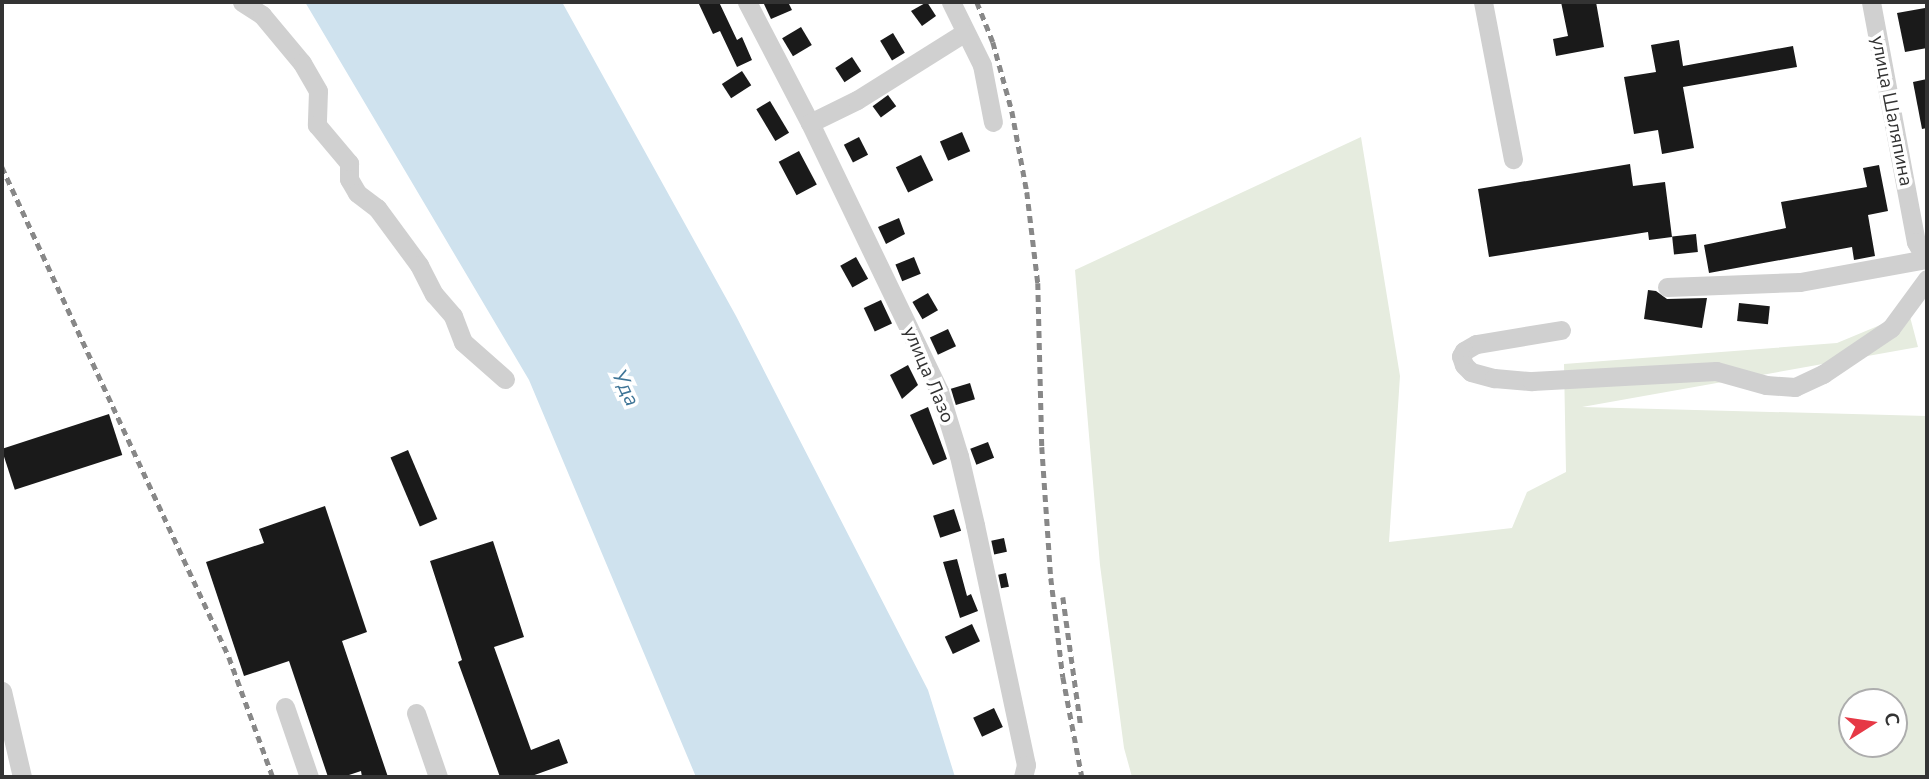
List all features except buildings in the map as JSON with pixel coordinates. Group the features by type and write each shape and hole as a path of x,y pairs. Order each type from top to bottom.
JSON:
{"street":[{"path":"242,2 262,15 302,63 318,91 317,125 349,163 349,179 357,192 377,208 419,265 434,294 453,316 463,342 505,379"},
{"name":"улица Лазо","path":"747,2 810,123 939,391 959,456 975,524 1026,765 1023,777"},
{"path":"951,2 982,65 993,122"},
{"path":"1483,2 1513,159"},
{"name":"улица Шаляпина","path":"1871,2 1916,242 1927,259"},
{"path":"810,123 857,100 964,33"},
{"path":"1667,287 1800,282 1927,259"},
{"path":"1561,330 1476,344 1464,351 1464,365 1471,372 1494,378 1532,381 1716,371 1766,386 1795,387 1822,374 1884,334 1927,279"},
{"path":"2,691 22,777"},
{"path":"285,707 303,775"},
{"path":"416,713 438,777"}],"shaded area":[{"path":"1361,137 1400,376 1389,542 1512,528 1527,492 1566,472 1564,364 1837,343 1909,313 1918,347 1582,407 1927,416 1927,777 1132,777 1124,748 1100,565 1075,270"}],"water":[{"name":"Уда","path":"305,2 562,2 736,316 928,690 955,777 696,777 529,380"}],"railway":[{"path":"977,2 993,42 1012,111 1027,192 1038,283 1042,447 1051,578 1063,677 1082,777"},
{"path":"2,167 229,657 273,777"},
{"path":"1063,597 1081,726"}]}
